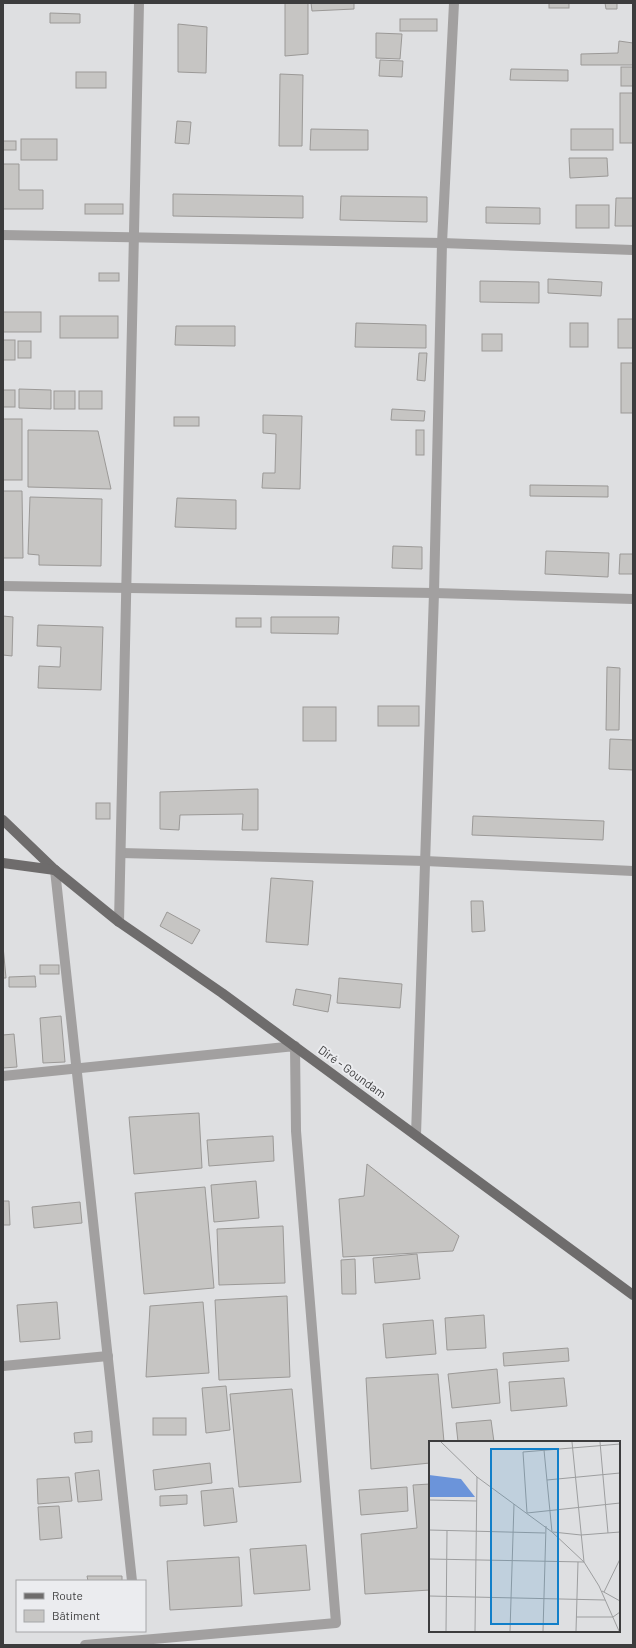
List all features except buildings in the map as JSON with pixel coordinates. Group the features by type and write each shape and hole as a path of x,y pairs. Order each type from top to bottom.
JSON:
{"main road":[{"name":"Diré - Goundam","path":"3,820 55,870 120,922 295,1046 633,1295"},
{"path":"3,863 55,870"}],"street":[{"path":"120,922 139,3"},
{"path":"416,1135 434,593 442,243 454,3"},
{"path":"3,235 442,243 633,250"},
{"path":"3,586 434,593 633,599"},
{"path":"121,853 425,862 633,871"},
{"path":"55,870 132,1580"},
{"path":"3,1076 295,1046 296,1131 336,1623 138,1636 84,1645"},
{"path":"3,1366 108,1356"}]}
